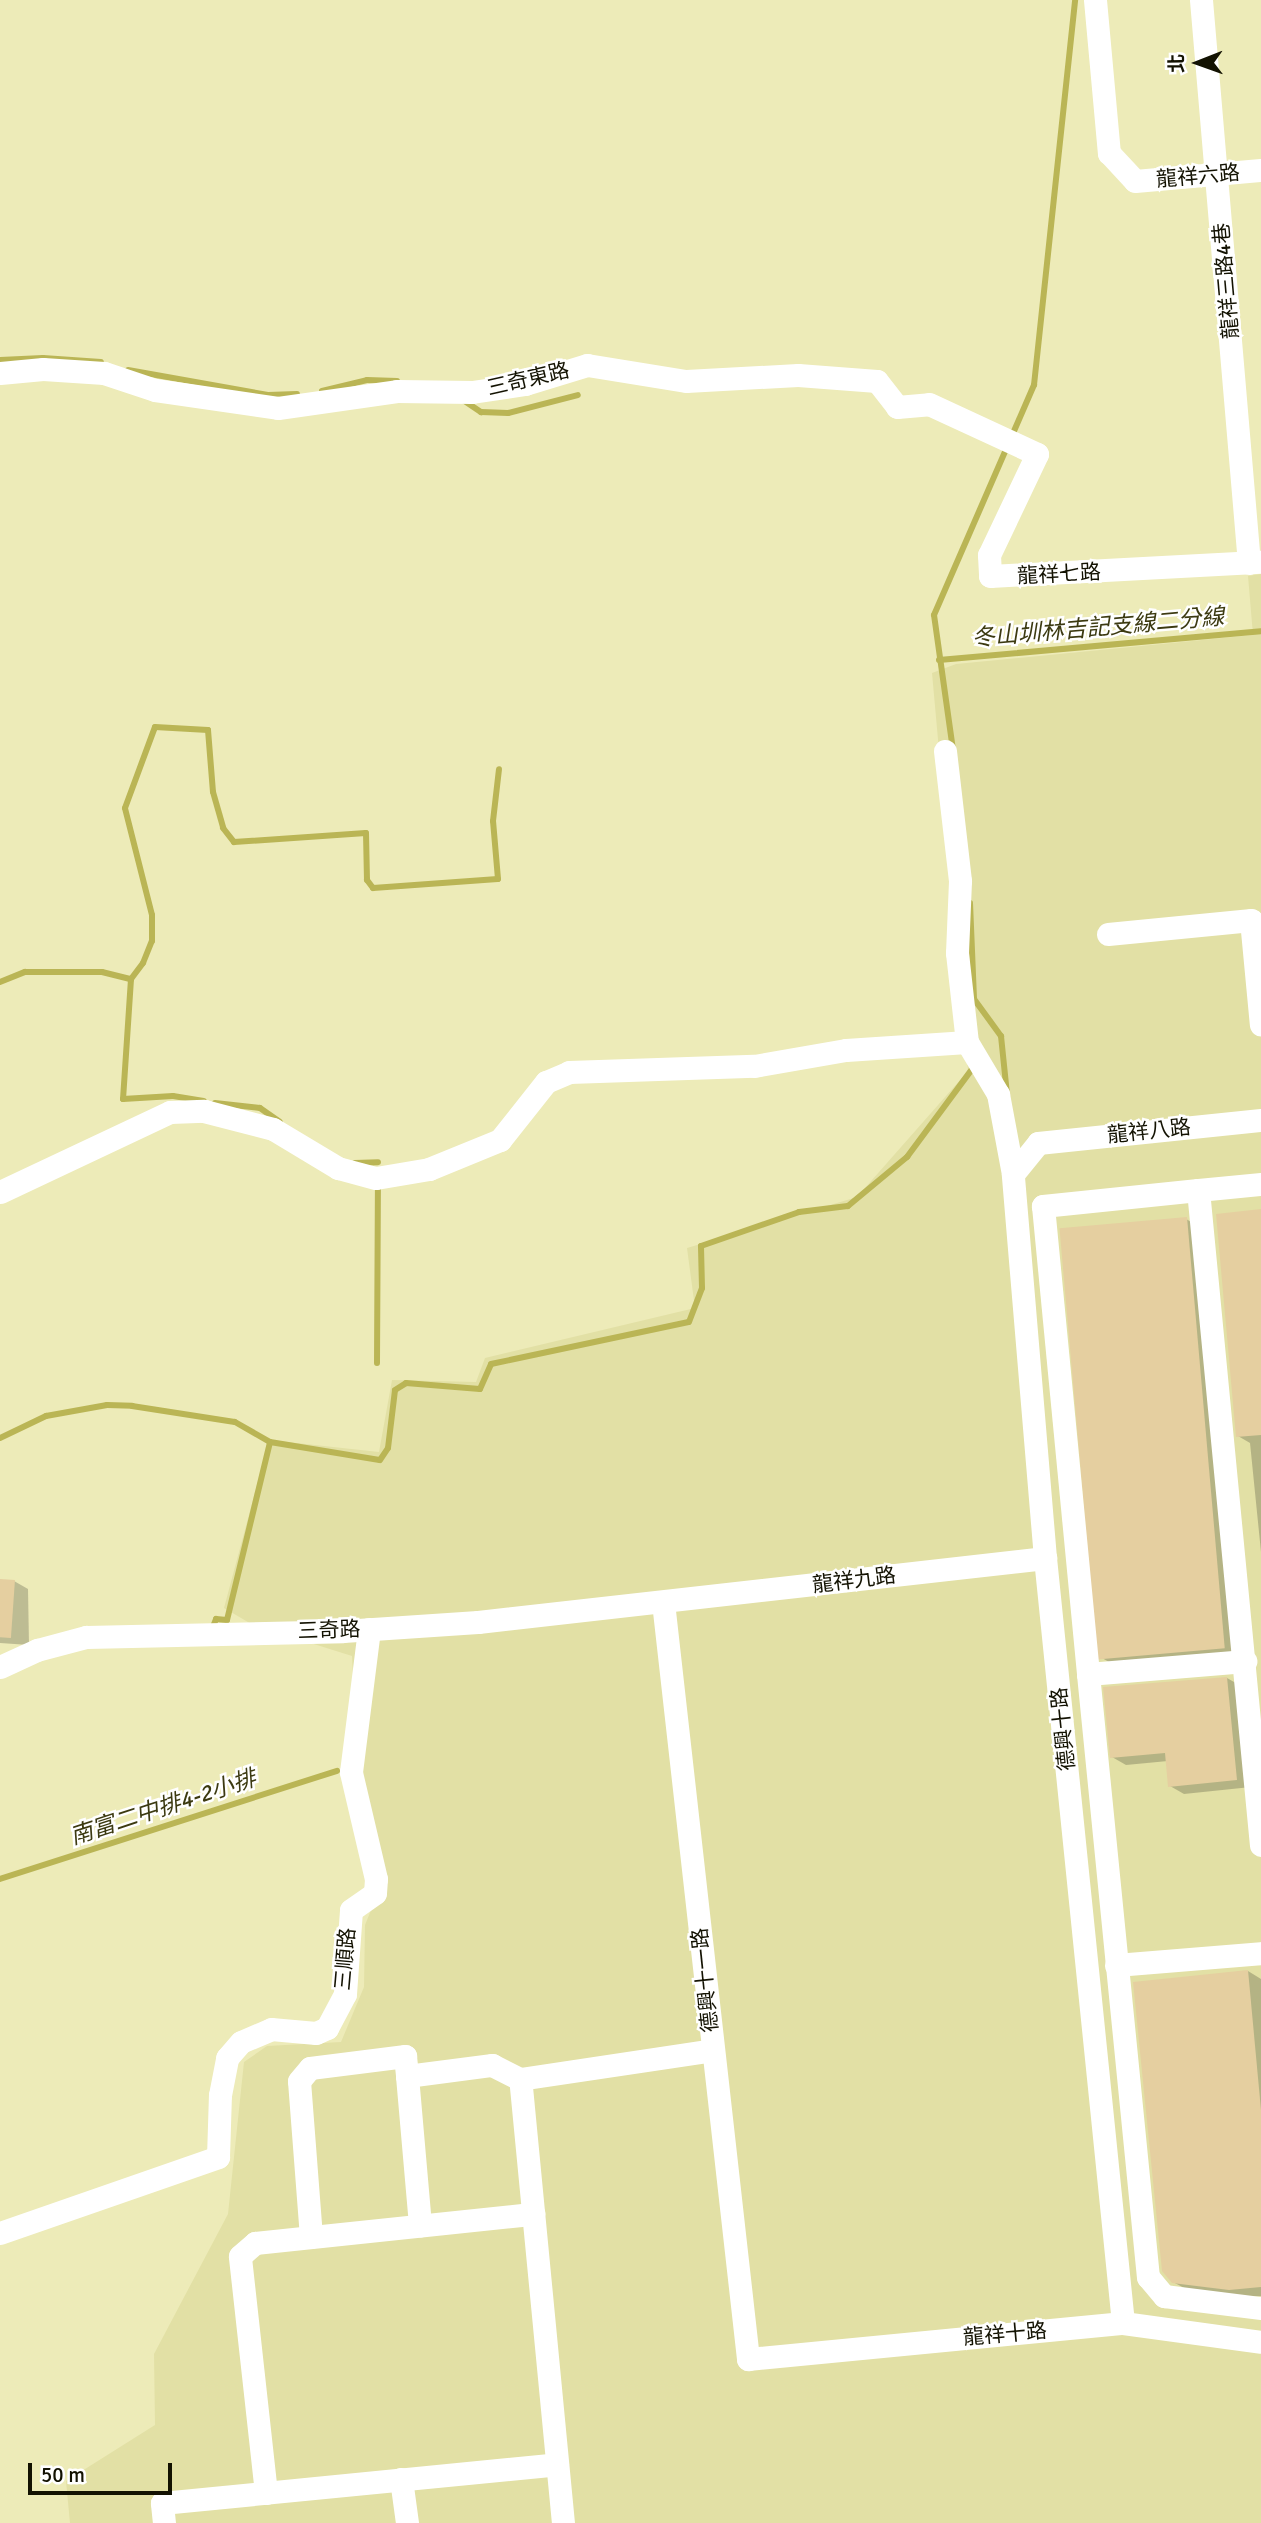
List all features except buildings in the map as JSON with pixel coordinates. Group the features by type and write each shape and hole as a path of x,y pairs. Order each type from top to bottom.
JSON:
{"street":[{"name":"龍祥六路","path":"1095,0 1109,153 1135,181 1261,170"},
{"name":"龍祥三路4巷","path":"1201,0 1255,563"},
{"name":"三奇東路","path":"0,373 43,369 104,373 155,390 278,408 397,391 472,392 525,384 587,365 686,381 824,377 877,381 897,407 929,404 1037,454"},
{"name":"龍祥七路","path":"1037,454 989,555 990,576 1255,563"},
{"path":"0,1192 170,1112 204,1111 273,1129 338,1168 376,1178 429,1169 500,1140 546,1082 569,1072 754,1066 846,1051 967,1042 957,953 960,881 945,751"},
{"path":"1108,934 1251,920 1261,1025"},
{"name":"德興十路","path":"967,1042 998,1094 1013,1174 1045,1558 1123,2323"},
{"name":"龍祥八路","path":"1013,1174 1038,1143 1261,1120"},
{"path":"1261,1184 1043,1206 1148,2277 1164,2296 1261,2308"},
{"path":"1198,1190 1261,1845"},
{"name":"龍祥九路","path":"663,1602 1045,1558"},
{"name":"三奇路","path":"0,1667 37,1650 86,1637 369,1629 663,1602"},
{"name":"德興十一路","path":"663,1602 748,2359"},
{"name":"三順路","path":"0,2233 218,2157 220,2095 227,2058 234,2050 271,2029 316,2032 327,2028 345,1994 351,1910 375,1893 376,1879 351,1772 369,1629"},
{"path":"1088,1674 1245,1661"},
{"path":"1116,1965 1261,1953"},
{"path":"407,2076 492,2065 520,2078 713,2050"},
{"path":"311,2237 299,2081 310,2068 405,2056 420,2225"},
{"path":"520,2078 563,2523"},
{"path":"266,2493 240,2256 256,2243 533,2214"},
{"name":"龍祥十路","path":"748,2359 1123,2323 1261,2342"},
{"path":"164,2523 162,2503 557,2464"},
{"path":"401,2479 407,2523"}],"shaded area":[{"path":"1261,574 1261,2523 70,2523 66,2481 155,2425 154,2354 228,2214 244,2062 267,2046 341,2042 364,1987 365,1925 384,1878 358,1774 352,1656 253,1625 224,1608 269,1440 379,1452 392,1380 476,1382 485,1358 695,1308 687,1248 857,1197 968,1071 932,673 956,664 1253,635 1248,576"}],"waterway":[{"path":"953,750 934,615 1034,385 1075,0"},
{"path":"0,360 43,358 101,362"},
{"path":"128,370 268,395 297,394"},
{"path":"322,391 367,380 397,381"},
{"path":"463,400 481,412 508,413 578,395"},
{"name":"冬山圳林吉記支線二分線","path":"939,660 1261,631"},
{"path":"0,982 25,972 102,972 131,979 143,963 152,941 152,915 125,808 155,727 208,730 213,792 223,828 234,842 366,833 367,880 373,888 498,879 493,821 499,769"},
{"path":"970,903 974,999 1001,1036 1007,1094"},
{"path":"131,979 123,1099 173,1096 204,1101"},
{"path":"0,1438 46,1416 107,1405 132,1406 235,1422 270,1442 380,1460 388,1448 395,1390 406,1383 480,1389 491,1364 689,1322 702,1288 701,1246 799,1212 848,1206 907,1157 975,1065"},
{"path":"215,1103 260,1108 280,1122"},
{"path":"355,1163 378,1162"},
{"path":"377,1363 378,1183"},
{"path":"212,1629 216,1619 227,1620 270,1442"},
{"name":"南富二中排4-2小排","path":"0,1879 337,1771"}]}
